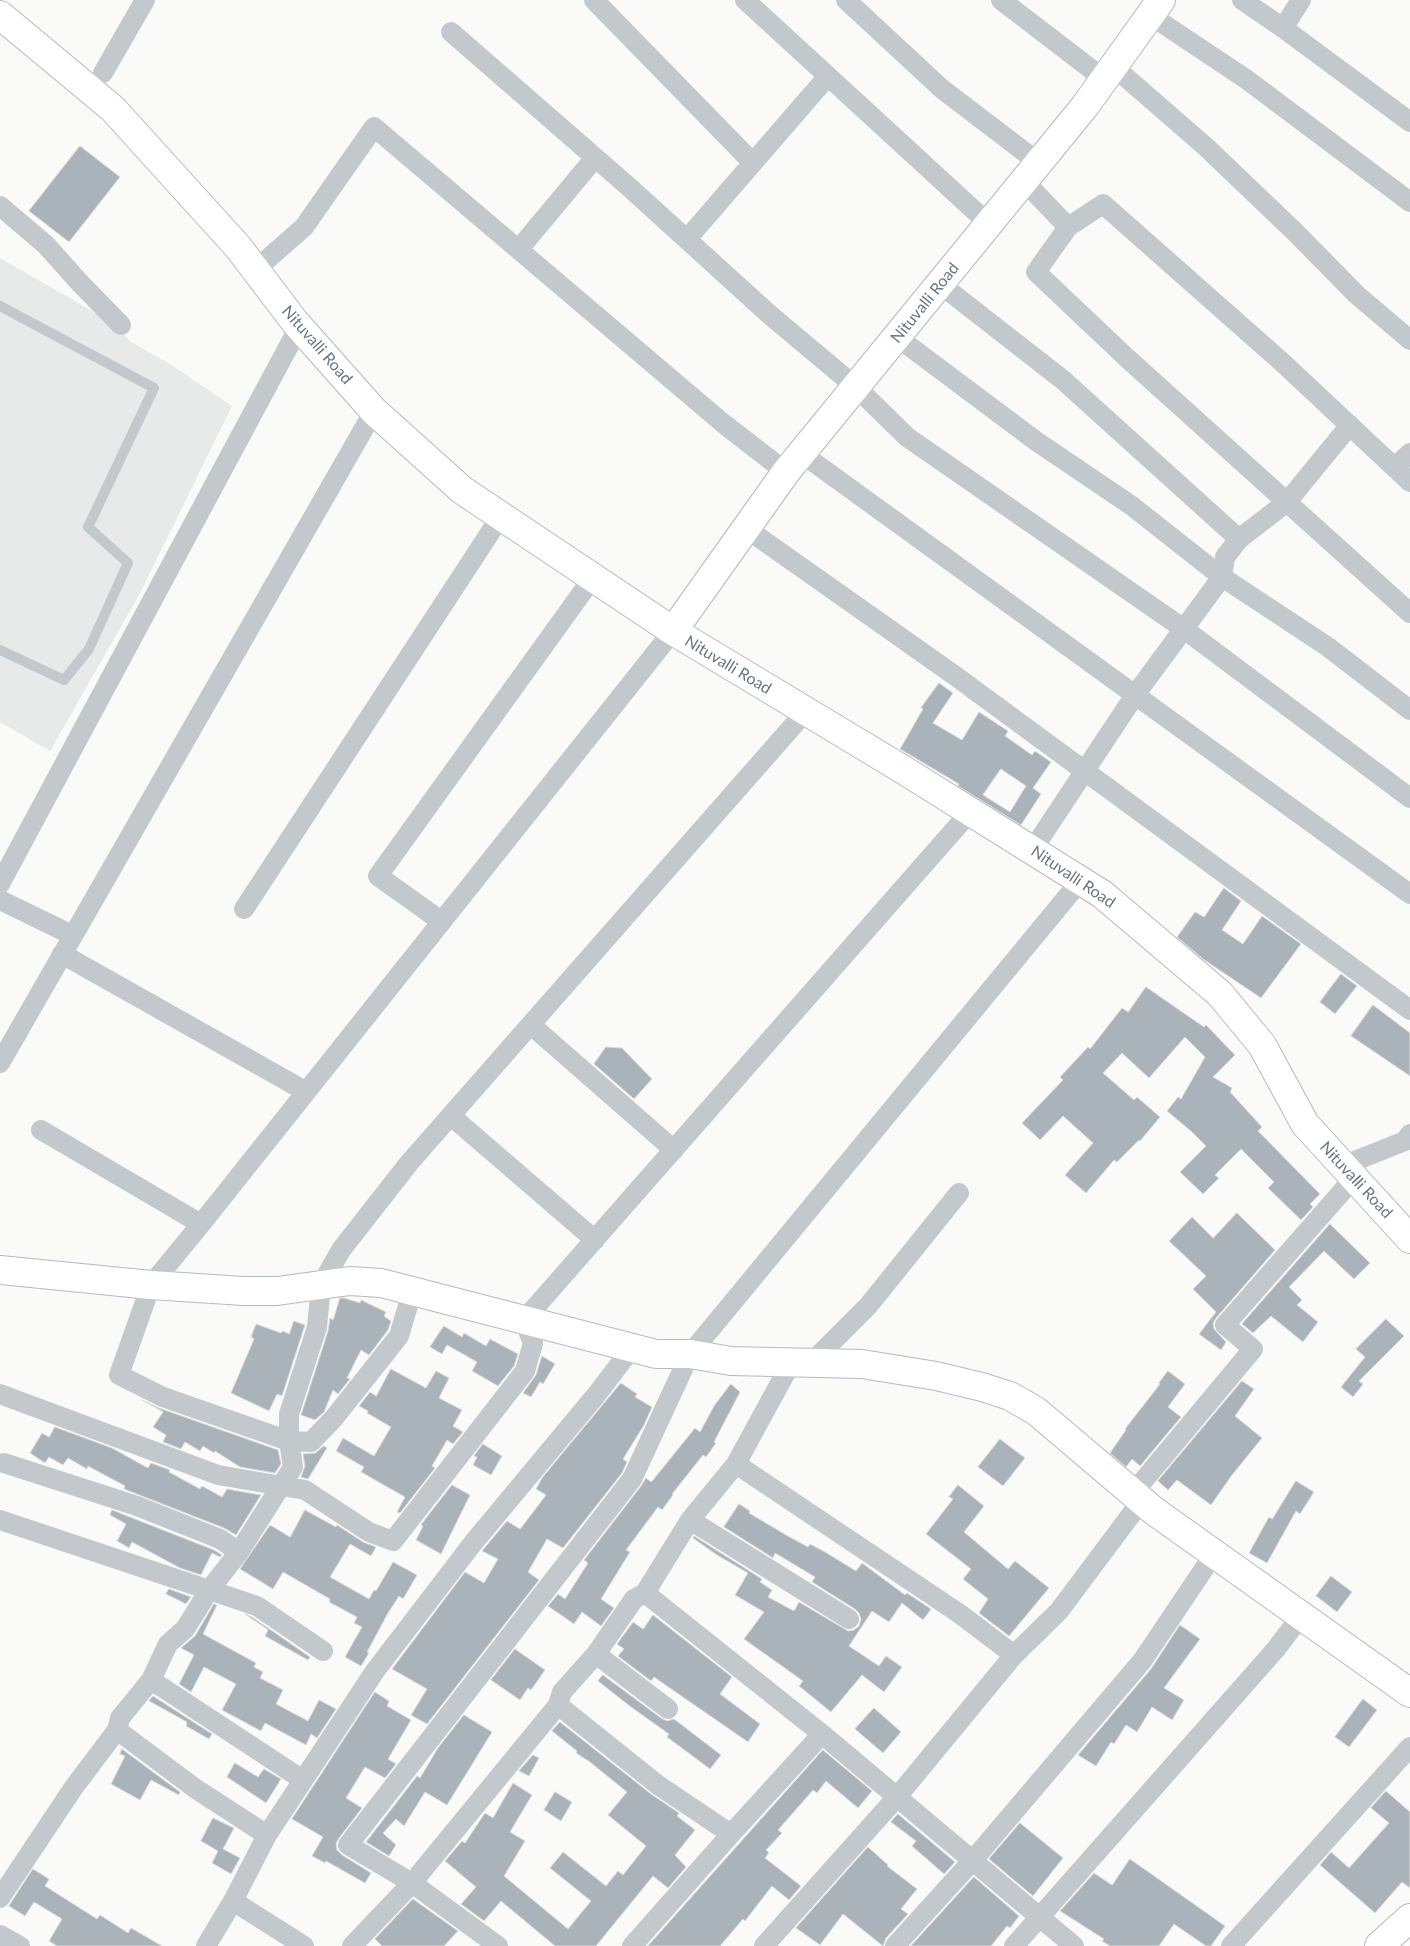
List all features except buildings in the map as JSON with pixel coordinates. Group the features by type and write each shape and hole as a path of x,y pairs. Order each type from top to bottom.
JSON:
{"street":[{"path":"103,73 145,0"},
{"path":"594,0 753,163"},
{"path":"745,0 990,224"},
{"path":"846,0 1031,172 1068,227"},
{"path":"1001,0 1109,73 1206,147 1358,295 1410,340"},
{"path":"1242,0 1410,122"},
{"path":"1283,28 1301,0"},
{"path":"1156,8 1246,79 1410,202"},
{"name":"Nituvalli Road","path":"673,631 794,463 1085,106 1156,8"},
{"name":"Nituvalli Road","path":"0,15 113,109 232,240 299,327 374,411 462,490 594,576 673,631 1082,880 1102,894 1220,994 1262,1045 1305,1124 1410,1239"},
{"path":"451,32 687,239 770,315 856,387 907,437 1184,629 1410,798"},
{"path":"687,239 828,76"},
{"path":"255,270 304,227 374,127 724,424 794,463 1134,695 1410,894"},
{"path":"519,249 594,159"},
{"path":"1410,482 1350,425 1103,204 1068,227 1036,272 1128,360 1410,613"},
{"path":"0,206 46,245 80,283 121,324"},
{"path":"940,284 1063,380 1239,539"},
{"path":"0,884 299,327"},
{"path":"897,337 1036,441 1132,506 1222,577 1328,647 1410,710"},
{"path":"0,1063 374,411"},
{"path":"1033,849 1134,695 1222,577 1225,556 1239,539 1287,502 1350,425"},
{"path":"1395,468 1410,453"},
{"path":"244,908 501,516"},
{"path":"747,529 954,675 1410,1010"},
{"path":"441,921 378,876 594,576"},
{"path":"412,1292 399,1336 334,1418 311,1442 289,1441 163,1397 119,1375 151,1285 673,631"},
{"path":"0,1898 74,1786 117,1730 120,1718 151,1680 168,1644 186,1629 210,1589 239,1552 293,1467 289,1441 289,1414 317,1327 321,1285 342,1250 409,1164 806,711"},
{"path":"524,1320 970,812"},
{"path":"498,1946 412,1883 348,1845 418,1752 632,1478 690,1354 1082,880"},
{"path":"0,900 72,935"},
{"path":"62,954 305,1091"},
{"path":"531,1025 674,1150"},
{"path":"451,1116 595,1240"},
{"path":"41,1130 201,1224"},
{"path":"764,1946 896,1797 1014,1655 1058,1611 1137,1496 1252,1348 1225,1325 1348,1172 1408,1139"},
{"path":"352,1946 412,1883 558,1705 562,1692 596,1654 634,1598 645,1592 690,1520 736,1464 801,1363 868,1306 959,1193"},
{"path":"3,1275 244,1291 277,1291 350,1281 380,1283 656,1354 690,1354 731,1361 862,1364 936,1376 982,1387 1010,1396 1036,1411 1137,1496 1214,1554 1410,1693"},
{"path":"0,1394 218,1475 305,1490 369,1532 394,1541 525,1371 533,1343 524,1320"},
{"path":"206,1946 233,1901 267,1836 380,1663 473,1543 597,1394 632,1348"},
{"path":"4,1463 137,1506 220,1539 239,1552"},
{"path":"736,1464 960,1614 1014,1655"},
{"path":"0,1520 257,1606 323,1651"},
{"path":"690,1520 849,1619"},
{"path":"895,1946 973,1860 1142,1661 1214,1554"},
{"path":"645,1592 822,1734 1074,1946"},
{"path":"1014,1946 1276,1649 1301,1616"},
{"path":"596,1654 668,1709"},
{"path":"151,1680 303,1780"},
{"path":"558,1705 658,1785 731,1834"},
{"path":"117,1730 196,1789 267,1836"},
{"path":"632,1946 822,1734"},
{"path":"1231,1946 1410,1747"},
{"path":"233,1901 304,1946"},
{"path":"1379,1946 1410,1918"},
{"path":"0,1935 20,1946"}],"lane":[{"path":"0,306 154,388 88,527 128,563 88,649 64,680 0,650"}],"shaded area":[{"path":"0,258 113,323 131,342 170,364 232,406 139,595 50,751 0,722"}]}
